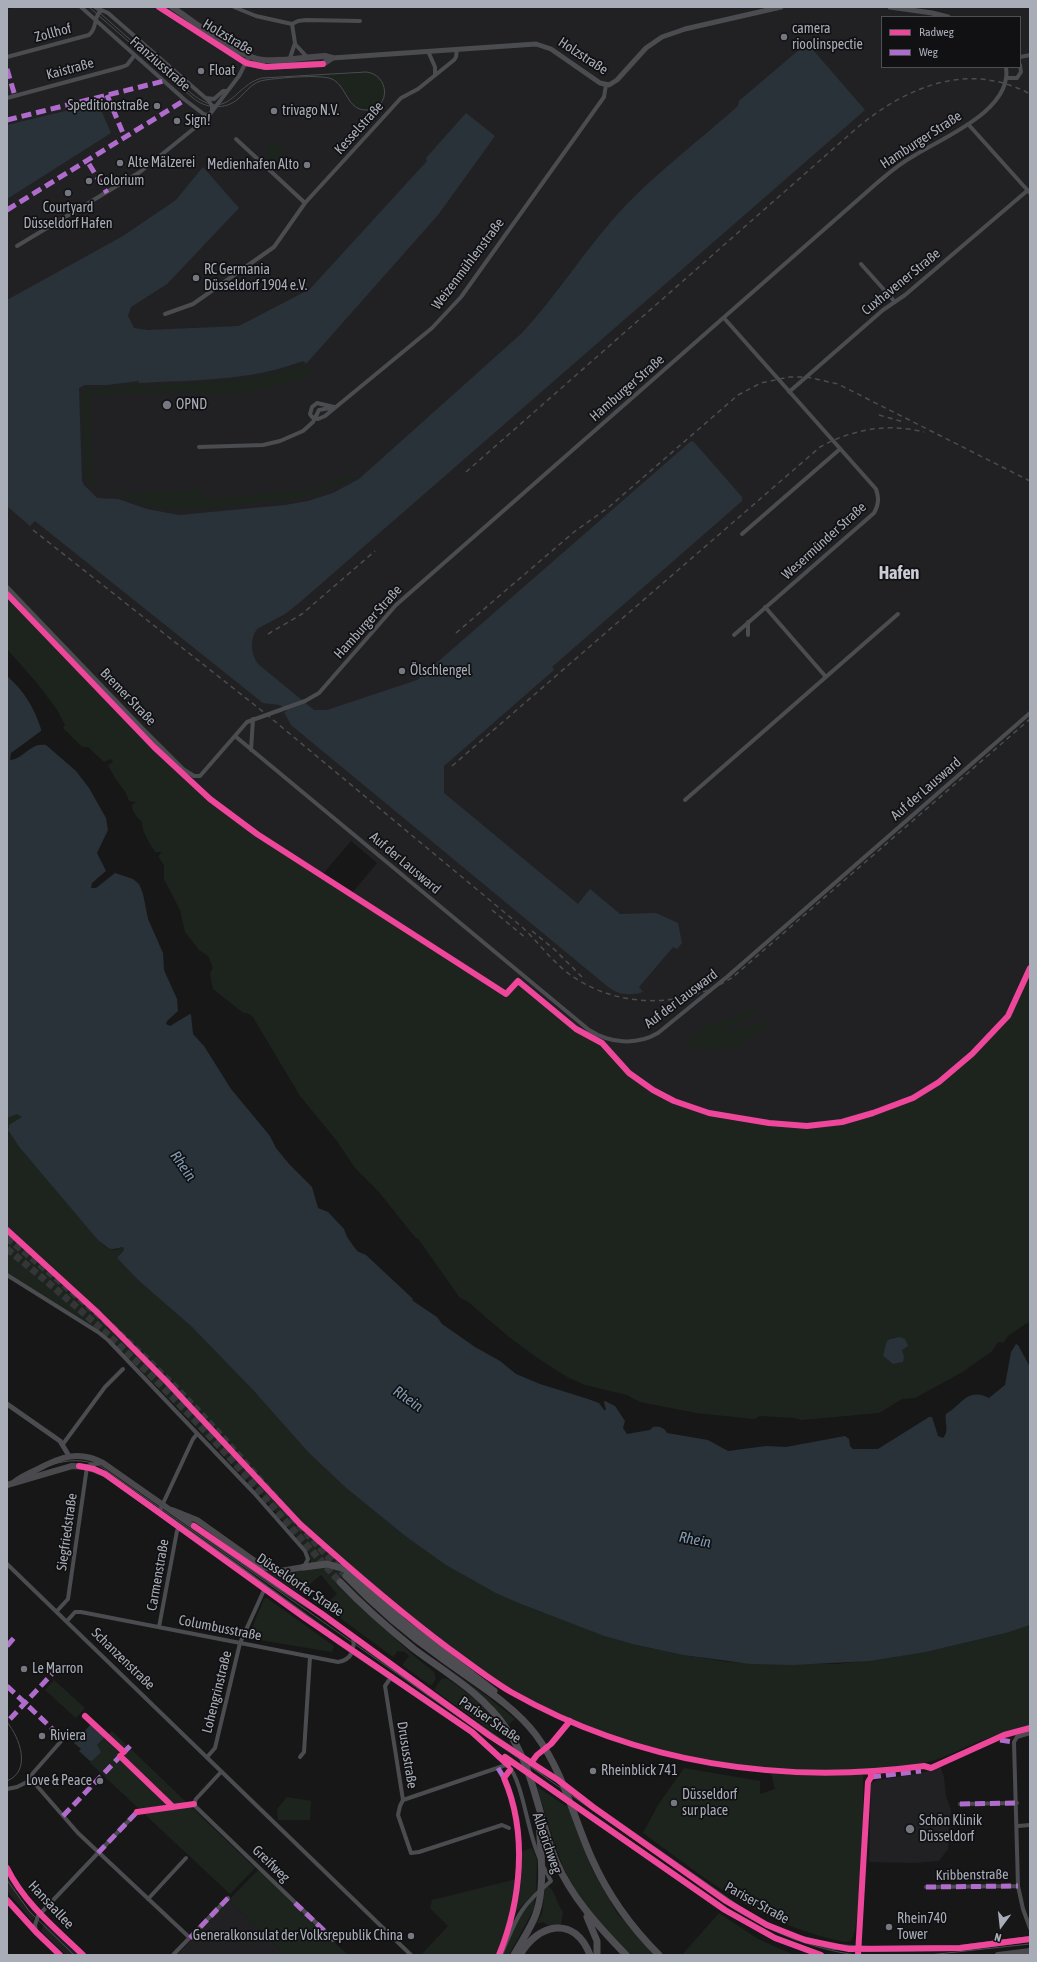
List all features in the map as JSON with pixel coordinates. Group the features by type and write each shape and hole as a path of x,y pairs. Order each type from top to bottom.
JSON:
{"highway":[{"path":"304,1566 328,1564 341,1567 354,1575 405,1623 472,1673 521,1714 555,1764 564,1782 592,1860 616,1902 644,1940 659,1955"},
{"path":"346,1576 401,1627 504,1704 534,1732"},
{"path":"340,1582 396,1634 482,1700 505,1726 526,1764 550,1846 563,1876 594,1931 597,1953"},
{"path":"514,1955 536,1915 540,1898 541,1865 539,1808"},
{"path":"576,1898 626,1955"},
{"path":"520,1955 525,1946 537,1934 550,1928 560,1928 579,1936 586,1945 590,1955"}],"main road":[{"name":"Holzstraße","path":"159,7 246,63 266,67 323,64 332,58"},
{"name":"Holzstraße","path":"176,8 249,56 265,60 325,56 332,58"},
{"name":"Düsseldorfer Straße","path":"69,1456 84,1456 103,1464 353,1636 392,1665"},
{"path":"69,1456 72,1463 77,1466"},
{"path":"10,1484 46,1475 53,1468 66,1464 69,1460 69,1456"},
{"path":"10,1484 55,1460 69,1456"},
{"name":"Düsseldorfer Straße","path":"46,1475 60,1469 77,1466 87,1467 105,1474 353,1651 392,1676"},
{"name":"Düsseldorfer Straße","path":"169,1509 179,1511 197,1520 263,1567 280,1571 304,1566"},
{"path":"392,1665 392,1676"},
{"name":"Pariser Straße","path":"392,1665 490,1736 558,1780 574,1793"},
{"name":"Pariser Straße","path":"392,1676 472,1732 503,1758 509,1765"},
{"name":"Pariser Straße","path":"490,1747 509,1765 547,1785 749,1925 789,1944 821,1955"},
{"name":"Pariser Straße","path":"509,1765 524,1763 553,1779 726,1901 781,1932 820,1944 858,1952 960,1948 1030,1939"},
{"path":"547,1785 547,1780 553,1779"},
{"path":"998,1955 1030,1951"}],"street":[{"name":"Franziusstraße","path":"81,7 134,56 200,113 205,115 212,111 239,76 249,56"},
{"name":"Franziusstraße","path":"95,7 108,13 202,96 212,106 212,111"},
{"name":"Holzstraße","path":"234,7 256,16 292,24 298,21 306,20 360,21"},
{"path":"606,85 616,80 635,57 662,37 685,29 762,9 781,7"},
{"path":"890,7 944,16"},
{"name":"Holzstraße","path":"173,16 176,8"},
{"path":"96,21 97,14 101,10"},
{"name":"Zollhof","path":"7,57 90,35 94,30 96,21"},
{"path":"290,58 295,43 292,24"},
{"path":"295,43 307,57"},
{"name":"Holzstraße","path":"332,58 457,49 532,45 543,46 550,49 600,83 606,85"},
{"name":"Kesselstraße","path":"165,314 193,304 274,247 305,203 401,98 418,89 454,60 457,49"},
{"path":"428,51 435,74"},
{"name":"Kaistraße","path":"7,98 122,67 127,65 134,56"},
{"name":"Hamburger Straße","path":"235,736 244,725 253,719 305,700 324,689 396,604 896,167 968,124 998,98 1003,90 1006,78 1006,68"},
{"path":"1006,78 1017,78 1021,72 1020,68"},
{"name":"Weizenmühlenstraße","path":"200,447 272,444 285,440 302,431 314,422 319,410 334,407 432,328 461,297 604,97 606,85"},
{"name":"Franziusstraße","path":"202,96 214,99 223,91 227,91"},
{"path":"17,246 140,172 197,126 205,115"},
{"path":"968,124 1029,191"},
{"path":"236,140 305,203"},
{"name":"Cuxhavener Straße","path":"789,392 883,310 895,302 1029,191"},
{"path":"861,264 895,302"},
{"name":"Wesermünder Straße","path":"724,318 876,489 879,497 878,507 874,513 734,635"},
{"path":"319,403 334,407 322,418 315,418 310,414 313,405 319,403"},
{"path":"742,534 840,449"},
{"name":"Bremer Straße","path":"7,587 142,728 187,772 194,776 201,775 235,736"},
{"path":"765,607 826,677"},
{"path":"685,800 898,614"},
{"path":"748,622 748,635"},
{"name":"Auf der Lausward","path":"235,736 589,1030 607,1039 630,1042 645,1039 658,1033 728,976 1030,713"},
{"path":"251,750 253,719"},
{"path":"7,1275 98,1332 254,1493 305,1551 308,1559 304,1566"},
{"path":"63,1444 105,1387 123,1369"},
{"path":"7,1404 63,1444 69,1456"},
{"path":"159,1512 193,1439 197,1434"},
{"path":"87,1467 94,1464 103,1464"},
{"name":"Siegfriedstraße","path":"57,1611 68,1599 87,1467"},
{"name":"Carmenstraße","path":"159,1627 177,1531 180,1527"},
{"name":"Schanzenstraße","path":"7,1564 208,1756 221,1772 411,1955"},
{"name":"Lohengrinstraße","path":"208,1756 215,1748 240,1643 265,1588"},
{"name":"Columbusstraße","path":"67,1620 76,1612 81,1612 338,1662 346,1659 353,1651"},
{"path":"353,1636 353,1651"},
{"path":"300,1757 304,1752 310,1657"},
{"name":"Drususstraße","path":"392,1676 385,1686 403,1800 398,1816 408,1849 411,1853 419,1852 502,1825 509,1828"},
{"name":"Kribbenstraße","path":"1030,1733 1017,1737 1014,1742 1018,1826 1018,1886 1023,1909 1030,1928"},
{"path":"7,1789 22,1785 30,1778 32,1773 63,1739"},
{"path":"403,1800 509,1765"},
{"name":"Alberichweg","path":"501,1955 511,1928 520,1910 550,1881 532,1840 513,1771 513,1766 509,1765"},
{"name":"Greifweg","path":"221,1772 196,1799 194,1804 334,1940"},
{"path":"30,1778 72,1828 190,1938"},
{"path":"858,1952 868,1782 871,1778"},
{"path":"960,1804 1017,1803"},
{"path":"40,1913 137,1812"},
{"path":"1018,1826 1030,1825"},
{"path":"148,1899 186,1858"},
{"name":"Hansaallee","path":"7,1868 23,1894 40,1913 84,1955"},
{"name":"Kribbenstraße","path":"926,1887 1018,1886"},
{"path":"173,1955 228,1898"},
{"name":"Hansaallee","path":"7,1900 36,1932 60,1955"},
{"name":"Hansaallee","path":"36,1932 35,1922 40,1913"},
{"path":"1016,1953 1030,1948"}],"shaded area":[{"path":"17,7 1030,7 1030,965 1007,1016 958,1066 930,1087 899,1104 855,1118 816,1125 756,1120 705,1110 676,1100 651,1086 630,1071 518,979 506,992 352,893 377,863 351,841 323,874 284,851 237,819 171,764 7,593 7,9"},
{"path":"365,72 376,75 383,83 385,90 384,96 379,104 370,109 355,106 339,83 320,75"},
{"path":"275,143 281,146 284,152 281,158 275,161 269,158 266,152 269,146"},
{"path":"306,364 310,377 248,392 200,395 199,391 90,395 93,477 97,479 97,489 85,479 82,392 85,389 132,386 133,381 139,381 140,387 240,380 264,376"},
{"path":"351,474 355,478 304,497 204,509 150,506 133,501 116,493 203,490 205,499 314,489"},
{"path":"7,594 146,740 175,768 236,820 506,996 519,982 576,1030 599,1041 629,1073 653,1090 674,1101 709,1113 769,1123 807,1126 841,1123 873,1114 910,1100 939,1083 972,1055 1000,1027 1014,1007 1030,969 1030,1321 1008,1336 1003,1343 998,1342 992,1351 961,1373 915,1398 902,1399 879,1413 801,1420 795,1418 760,1416 754,1419 696,1413 640,1402 627,1395 585,1385 569,1378 539,1359 509,1337 467,1301 460,1298 419,1240 414,1236 379,1192 355,1168 337,1141 300,1096 253,1017 242,1012 213,989 210,974 213,968 208,956 199,950 185,932 180,910 164,879 164,865 159,858 159,855 162,852 155,852 146,837 142,822 133,810 132,805 136,802 129,801 126,793 108,765 113,762 111,759 104,762 88,747 82,747 63,728 65,725 58,711 37,683 7,649","holes":["899,1337 905,1346 902,1350 902,1362 893,1364 883,1356 892,1338"]},
{"path":"752,1007 758,1016 755,1017 753,1014 749,1013 746,1020 723,1028 725,1031 767,1021 769,1024 759,1033 742,1044 733,1047 714,1049 690,1047 687,1044 688,1040 704,1026 732,1018"},
{"path":"20,1114 22,1118 7,1128 7,1118"},
{"path":"7,1128 20,1148 105,1247 115,1250 123,1247 124,1250 117,1258 138,1280 192,1327 253,1390 308,1452 345,1487 404,1535 469,1578 521,1604 604,1636 632,1644 683,1655 728,1662 771,1664 838,1664 926,1652 1006,1633 1030,1625 1030,1725 991,1737 927,1762 900,1767 871,1770 795,1771 749,1767 703,1760 658,1750 615,1737 572,1720 491,1676 383,1597 357,1575 311,1563 309,1553 259,1492 104,1333 7,1273"},
{"path":"321,1565 347,1572 336,1584 413,1655 434,1672 436,1679 431,1686 402,1665 409,1656 405,1652 398,1651 393,1657 324,1606 337,1594 321,1575 299,1593 260,1568 271,1571"},
{"path":"267,1598 334,1646 332,1652 253,1639 250,1633 264,1599"},
{"path":"452,1671 515,1719 508,1725 490,1703"},
{"path":"442,1678 448,1679 482,1704 503,1728 500,1730 502,1733 492,1731 434,1690"},
{"path":"54,1680 85,1708 76,1718 45,1690"},
{"path":"112,1731 255,1868 230,1894 90,1763 97,1745"},
{"name":"Schön Klinik Düsseldorf","path":"940,1766 944,1777 946,1796 951,1810 948,1849 939,1861 914,1863 869,1862 871,1783 878,1780 922,1773"},
{"path":"684,1768 760,1781 760,1794 775,1789 771,1773 805,1775 863,1774 863,1834 860,1889 855,1932 851,1941 845,1942 815,1934 787,1925 762,1913 714,1885 643,1833 658,1805"},
{"path":"537,1787 569,1808 593,1871 617,1913 654,1955 629,1955 600,1924 579,1898 568,1878 553,1839"},
{"path":"287,1797 311,1801 310,1820 278,1820 277,1809"},
{"path":"532,1848 537,1860 536,1891 514,1914 521,1870 520,1852"},
{"path":"258,1870 348,1955 285,1955 229,1900"},
{"path":"7,1876 22,1900 35,1916 32,1921 7,1891"},
{"path":"517,1879 511,1916 497,1955 421,1955 448,1926 430,1908 432,1900"},
{"path":"548,1886 563,1912 561,1925 548,1925 543,1922 536,1924 542,1914 545,1888"},
{"path":"536,1894 534,1905 536,1905 509,1955 503,1955 520,1913"},
{"path":"229,1900 285,1955 177,1955"},
{"path":"719,1913 758,1939 794,1955 682,1955"},
{"path":"44,1923 78,1955 66,1955 41,1931"}],"water":[{"path":"807,43 865,110 299,603 285,614 257,629 254,633 252,642 252,651 258,664 314,710 327,710 417,680 690,442 693,441 742,497 742,501 552,667 554,670 444,766 444,793 578,904 590,889 620,914 656,913 678,923 682,943 677,949 673,947 639,987 643,992 624,994 607,986 291,725 284,712 287,711 280,705 263,703 35,521 30,526 7,506 7,300 123,236 176,200 203,167 239,208 167,284 131,307 128,316 134,328 148,330 239,326 310,289 427,161 426,158 466,113 495,136 438,215 306,364 304,361 261,373 241,376 200,380 139,383 139,381 107,385 85,385 79,388 82,481 97,498 118,499 147,509 179,515 285,505 308,501 333,493 359,479 522,333 549,302 612,220 626,205 667,167 738,106 739,101"},
{"path":"98,103 111,133 7,199 7,125"},
{"name":"Rhein","path":"7,676 28,700 41,729 41,731 11,753 10,760 19,757 31,748 46,745 76,771 89,788 106,818 108,830 97,853 106,871 92,883 91,888 96,888 115,873 133,879 139,884 143,894 148,919 163,953 164,970 177,999 178,1011 167,1021 166,1024 170,1026 190,1014 191,1015 193,1034 204,1046 231,1089 270,1136 276,1148 289,1164 312,1187 318,1208 328,1212 344,1229 347,1237 357,1251 366,1255 412,1298 413,1301 437,1317 442,1324 475,1347 500,1361 516,1374 540,1384 599,1403 604,1410 606,1410 605,1401 615,1406 625,1421 623,1428 627,1434 650,1430 653,1427 659,1427 663,1428 667,1433 708,1440 728,1451 766,1446 786,1447 845,1436 849,1439 850,1446 853,1449 878,1449 929,1417 932,1417 938,1436 943,1438 946,1432 946,1414 965,1398 981,1395 989,1398 1005,1385 1011,1352 1016,1344 1018,1345 1030,1367 1030,1625 1006,1633 926,1652 869,1661 793,1665 751,1664 683,1655 632,1644 604,1636 496,1593 446,1565 404,1535 345,1487 308,1452 253,1390 192,1327 138,1280 117,1258 124,1250 123,1247 111,1249 98,1240 20,1148 8,1130 9,1125 22,1117 17,1114 7,1118"},
{"path":"899,1337 905,1339 908,1346 902,1350 904,1357 903,1362 893,1364 883,1356 887,1341"},
{"path":"91,1724 105,1737 97,1745 101,1752 90,1761 79,1751 81,1749 74,1743"}],"tunnel":[{"path":"7,1238 92,1309 173,1385 196,1408 346,1576"},
{"path":"7,1249 97,1325 140,1365 202,1428 340,1582"}],"tram line":[{"path":"89,7 193,98 198,102 210,106 216,107 233,103 250,87 260,81 299,77 332,79 337,82 355,107 360,109 367,110 375,108 381,104 384,98 383,84 379,78 374,74 366,72 262,78 252,82 223,104 215,105 204,102 192,94 93,7"},
{"path":"7,1484 52,1464 76,1461 88,1462 100,1466 734,1909 763,1925 808,1944 824,1949 856,1955"},
{"path":"7,1722 16,1737 21,1754 19,1770 15,1776 7,1781"},
{"path":"7,1880 29,1911 74,1955"},
{"path":"929,1955 1030,1944"}],"railway":[{"path":"466,472 858,127 877,112 918,90 940,83 962,79 984,79 1007,84 1030,94"},
{"path":"456,633 574,532 609,507 738,395 761,383 789,377 807,377 838,384 1030,481"},
{"path":"879,415 904,422"},
{"path":"452,766 820,447 845,436 871,429 897,428 924,432"},
{"path":"33,530 266,714 522,927 556,963 569,974 608,994 629,999 651,1001 693,995 714,987 733,977 1030,719"},
{"path":"268,634 302,614 375,551"},
{"path":"492,910 527,939"},
{"path":"532,931 555,950 582,977"}],"marked path":[{"path":"7,69 15,96"},
{"path":"7,120 164,81"},
{"path":"107,95 125,138"},
{"path":"7,210 185,100"},
{"path":"89,164 107,193"},
{"path":"7,1646 14,1638"},
{"path":"10,1719 52,1674"},
{"path":"7,1686 63,1739"},
{"path":"1000,1740 1014,1742"},
{"path":"63,1816 130,1746"},
{"path":"498,1768 504,1778"},
{"path":"871,1777 921,1771"},
{"path":"960,1804 1017,1803"},
{"path":"98,1853 137,1812 140,1811"},
{"path":"926,1887 1018,1886"},
{"path":"190,1938 228,1898"},
{"path":"295,1903 334,1940"}],"cycle path":[{"path":"159,7 246,63 266,67 323,64"},
{"path":"7,594 154,747 210,799 257,834 506,994 518,981 576,1029 602,1043 629,1073 653,1090 674,1101 709,1113 769,1123 807,1126 842,1122 873,1113 913,1098 939,1082 972,1054 1008,1016 1030,968"},
{"path":"7,1230 98,1313 167,1382 300,1524 372,1588 479,1671 511,1692 559,1717 609,1737 660,1752 712,1763 764,1770 817,1773 870,1771 924,1766 931,1768 1004,1735 1030,1728"},
{"path":"79,1466 94,1469 105,1474 305,1618 472,1732 508,1765"},
{"path":"194,1526 322,1614 490,1736 558,1780 593,1807 726,1901 767,1925 805,1940 849,1949 960,1948 1030,1939"},
{"path":"85,1716 124,1752"},
{"path":"531,1763 537,1755 551,1744 570,1721"},
{"path":"120,1756 173,1807"},
{"path":"505,1757 725,1910 775,1938 821,1955"},
{"path":"499,1955 507,1934 517,1890 519,1867 519,1844 516,1821 512,1799 504,1778 510,1770"},
{"path":"858,1955 868,1782 871,1777 871,1772"},
{"path":"137,1812 194,1804"},
{"path":"7,1868 14,1881 31,1904 83,1955"},
{"path":"7,1900 36,1932 60,1955"}],"place":[{"name":"camera rioolinspectie","path":"784,37"},
{"name":"Float","path":"201,71"},
{"name":"Speditionstraße","path":"157,106"},
{"name":"trivago N.V.","path":"274,111"},
{"name":"Sign!","path":"177,121"},
{"name":"Alte Mälzerei","path":"120,163"},
{"name":"Medienhafen Alto","path":"307,165"},
{"name":"Colorium","path":"89,181"},
{"name":"Courtyard Düsseldorf Hafen","path":"68,193"},
{"name":"RC Germania Düsseldorf 1904 e.V.","path":"196,278"},
{"name":"OPND","path":"167,405"},
{"name":"Ölschlengel","path":"402,671"},
{"name":"Le Marron","path":"24,1669"},
{"name":"Riviera","path":"42,1736"},
{"name":"Rheinblick 741","path":"593,1771"},
{"name":"Love & Peace","path":"100,1781"},
{"name":"Düsseldorf sur place","path":"674,1803"},
{"name":"Schön Klinik Düsseldorf","path":"910,1829"},
{"name":"Rhein740 Tower","path":"889,1927"},
{"name":"Generalkonsulat der Volksrepublik China","path":"411,1936"}],"district":[{"name":"Hafen","path":"899,573"}]}
